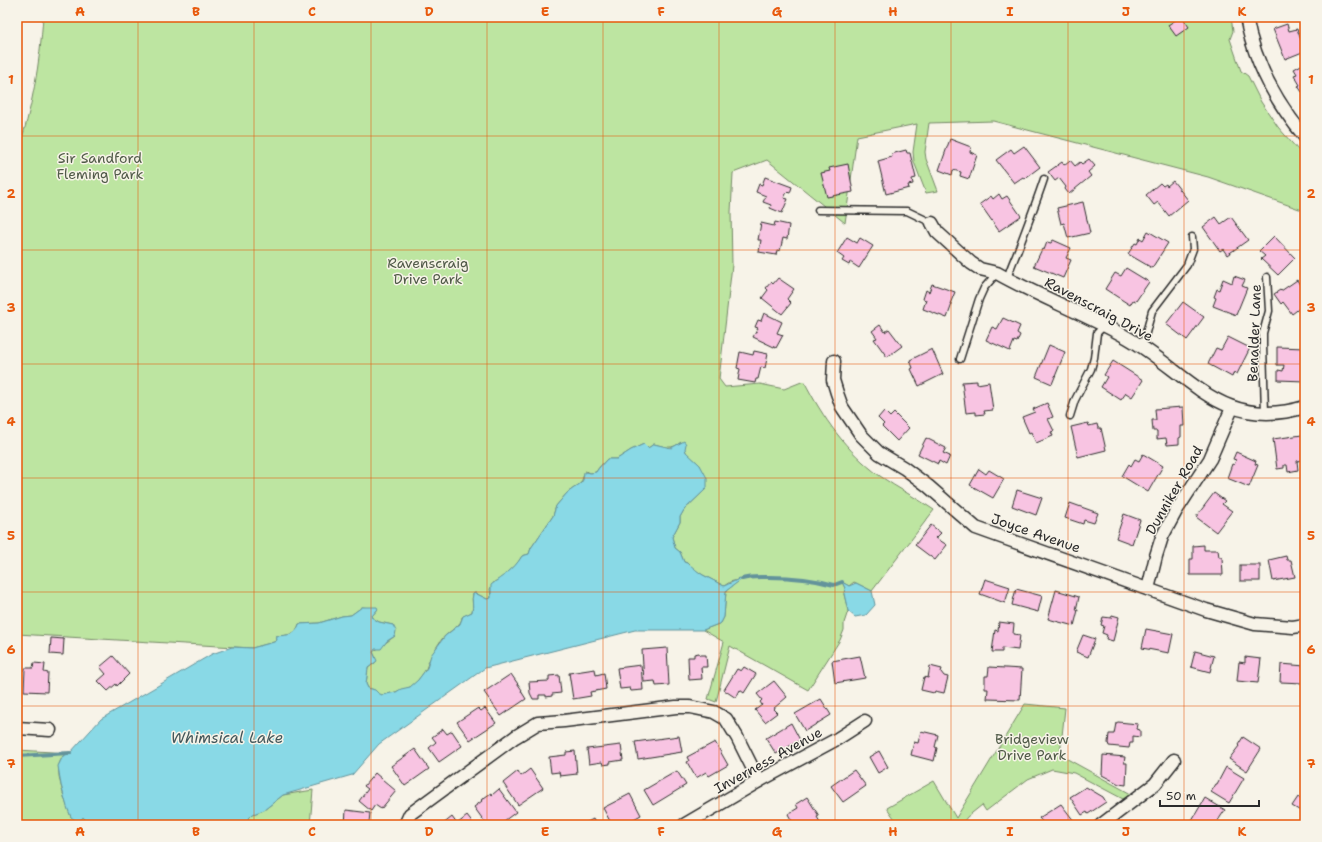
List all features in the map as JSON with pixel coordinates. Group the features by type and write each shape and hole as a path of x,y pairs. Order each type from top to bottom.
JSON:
{"street":[{"path":"1246,17 1252,44 1266,79 1285,111 1305,137"},
{"name":"Ravenscraig Drive","path":"932,223 937,232 971,263 980,269 1002,276 1142,346 1204,394 1214,400 1232,408 1249,412 1288,412 1305,407"},
{"name":"Joyce Avenue","path":"834,362 833,380 837,393 842,406 861,435 879,453 904,468 928,486 976,528 1148,588 1206,610 1255,624 1293,627 1305,625"},
{"name":"Dunniker Road","path":"1148,588 1162,538 1176,511 1210,459 1232,408"},
{"path":"404,825 410,814 515,737 538,723 676,707 690,707 714,712 726,720 737,737 759,781"},
{"name":"Inverness Avenue","path":"684,825 759,781 837,739 865,721"},
{"path":"17,728 50,730"},
{"path":"1101,825 1154,784 1174,760"}],"lane":[{"path":"960,359 979,299 984,288 1002,276 1014,260 1030,221 1044,179"},
{"path":"818,210 907,211 932,223"},
{"path":"1142,346 1152,311 1182,273 1189,261 1193,249 1192,236"},
{"name":"Benalder Lane","path":"1265,413 1263,345 1268,311 1267,277"},
{"path":"1070,416 1075,400 1094,358 1097,333 1104,326"}],"green space":[{"name":"Ravenscraig Drive Park","path":"43,17 1231,17 1233,31 1230,39 1241,71 1248,76 1261,102 1278,127 1305,158 1305,211 1208,177 993,121 929,123 925,152 926,159 938,191 926,193 914,162 913,152 917,124 857,136 845,223 767,160 733,173 731,212 732,265 719,379 725,387 760,384 784,389 804,381 827,421 856,456 893,485 934,510 872,591 854,582 849,586 842,582 845,588 844,594 848,611 844,623 844,630 840,640 808,690 730,646 716,702 708,699 724,642 703,630 721,623 724,617 726,591 741,579 730,582 724,586 703,575 692,568 688,563 684,562 680,552 675,548 672,537 680,522 680,517 684,510 707,488 700,465 687,454 681,442 671,447 654,444 648,448 644,444 617,459 607,459 596,472 591,473 585,471 581,483 567,493 556,506 553,516 531,548 529,554 522,556 517,564 502,578 494,582 490,589 491,598 487,599 475,593 473,594 472,612 462,617 462,620 458,625 441,640 424,672 418,680 408,688 381,695 368,688 366,684 368,668 375,663 375,656 373,652 395,636 393,625 379,622 371,617 378,609 362,607 351,615 342,616 319,623 299,624 293,633 276,636 277,640 274,642 252,648 17,634 17,154 31,103 40,52"},
{"name":"Bridgeview Drive Park","path":"1025,704 1065,708 1060,755 1131,794 1123,799 1074,773 1052,769 1028,779 986,811 982,805 967,817 961,825 899,825 887,808 934,781 956,818"},
{"path":"17,750 70,753 63,756 59,764 58,770 62,791 71,817 83,817 90,825 17,825"},
{"path":"313,790 310,825 242,825 253,814 264,810 283,795"}],"water":[{"name":"Whimsical Lake","path":"684,441 686,444 686,452 700,465 707,478 707,488 684,510 680,517 680,522 672,537 675,548 680,552 684,562 703,575 724,586 739,578 742,579 726,591 724,617 721,623 703,630 635,630 485,668 379,744 352,775 283,795 264,810 253,814 242,825 90,825 87,824 87,821 83,817 79,823 71,817 61,785 58,766 63,756 70,753 101,719 212,654 232,647 252,648 274,642 277,640 276,636 287,635 296,631 299,624 319,623 342,616 351,615 362,607 377,607 378,609 371,617 379,622 393,625 396,631 395,636 387,641 381,649 375,649 373,652 377,661 368,668 366,684 368,688 375,690 382,695 410,687 418,680 427,668 431,655 445,636 460,624 463,616 472,612 473,594 475,593 487,599 491,598 491,585 511,569 522,556 529,554 531,548 553,516 556,506 567,493 581,483 584,472 596,472 607,459 617,459 644,444 648,448 654,444 671,448"},
{"path":"842,582 849,586 856,583 872,591 875,605 866,615 855,617 848,611 844,594 845,588"}],"building":[{"path":"1182,17 1189,27 1176,36 1168,25"},
{"path":"1275,17 1294,17 1276,20"},
{"path":"1287,24 1289,31 1297,29 1305,51 1285,59 1273,29"},
{"path":"1305,63 1305,90 1302,92 1294,75 1297,74 1294,69"},
{"path":"950,139 971,147 970,152 977,155 969,179 960,176 961,172 953,170 952,175 939,170"},
{"path":"1024,146 1040,167 1024,179 1023,177 1014,183 996,160 1011,149 1014,153"},
{"path":"906,150 907,153 910,153 916,178 912,179 913,184 908,185 909,188 886,194 878,161 892,157 891,154"},
{"path":"1089,159 1095,166 1088,172 1091,176 1069,194 1059,178 1055,181 1048,172 1062,162 1064,165 1070,160 1075,166 1080,162 1082,164"},
{"path":"848,164 853,192 827,197 821,173 830,171 829,168"},
{"path":"765,177 792,187 790,193 787,192 784,198 788,199 782,213 770,208 771,205 763,202 766,196 756,192 759,184 762,185"},
{"path":"1173,181 1188,200 1169,216 1158,202 1154,205 1146,195 1160,183 1163,186 1166,184 1167,186"},
{"path":"999,194 1002,199 1007,196 1021,216 999,231 980,204 991,196 993,199"},
{"path":"1083,202 1090,233 1068,238 1064,223 1061,224 1057,208"},
{"path":"1216,217 1221,224 1231,217 1248,240 1227,255 1223,249 1220,251 1203,227"},
{"path":"775,222 789,225 787,239 783,238 780,251 777,250 776,255 759,252 761,240 758,240 761,223 774,226"},
{"path":"1148,231 1168,243 1152,268 1128,254 1140,238 1143,240"},
{"path":"1274,236 1295,258 1278,275 1261,259 1265,256 1259,251"},
{"path":"847,237 857,243 860,238 873,246 859,268 850,262 849,265 842,261 844,258 837,253"},
{"path":"1053,240 1071,248 1066,258 1071,260 1063,278 1034,266 1047,242 1051,243"},
{"path":"1126,268 1149,282 1136,301 1133,300 1130,305 1105,289 1115,273 1121,276"},
{"path":"1234,276 1245,280 1242,286 1247,288 1236,315 1213,306 1216,298 1214,297 1217,289 1219,290 1223,279 1232,283"},
{"path":"778,278 794,289 787,299 791,303 782,314 762,298 768,290 766,288 771,282 773,284"},
{"path":"1297,280 1300,285 1305,284 1305,304 1292,314 1283,302 1281,304 1274,294"},
{"path":"932,284 955,292 950,304 952,304 947,318 923,309 926,300 923,299 926,290 929,292"},
{"path":"1183,302 1204,317 1187,340 1166,324"},
{"path":"764,313 782,322 777,333 783,335 776,348 753,337 758,328 755,327 758,320 761,321"},
{"path":"1003,318 1020,326 1017,333 1020,335 1017,342 1014,341 1010,351 986,340 992,327 997,329"},
{"path":"880,325 885,332 889,329 902,346 887,357 874,339 877,338 872,331"},
{"path":"1228,337 1250,348 1237,374 1234,372 1232,377 1208,364 1216,348 1221,350"},
{"path":"1049,345 1065,352 1052,384 1036,377"},
{"path":"1277,347 1305,348 1305,381 1278,380 1278,370 1283,371 1284,365 1277,365"},
{"path":"932,349 943,374 919,386 911,369 913,368 910,360"},
{"path":"754,351 768,354 765,368 761,367 758,379 756,379 755,383 738,380 740,369 737,368 740,352 753,355"},
{"path":"1113,361 1143,380 1132,397 1126,393 1121,400 1101,387 1107,377 1104,375"},
{"path":"977,381 977,384 989,382 993,410 984,411 985,414 976,415 976,412 966,413 962,382"},
{"path":"1047,403 1053,417 1048,419 1054,431 1051,432 1053,436 1036,443 1031,432 1029,433 1022,417 1035,412 1033,409"},
{"path":"1183,407 1184,426 1181,426 1181,437 1179,438 1179,444 1167,445 1166,438 1157,439 1157,431 1153,431 1152,420 1156,420 1155,409"},
{"path":"884,411 890,417 894,413 909,428 897,441 882,426 884,424 878,418"},
{"path":"1088,423 1089,426 1097,424 1098,428 1101,428 1106,450 1078,457 1071,427"},
{"path":"1302,435 1304,452 1302,453 1303,460 1297,461 1298,470 1288,472 1287,465 1284,465 1284,468 1277,469 1273,439"},
{"path":"926,438 946,448 943,453 950,456 946,465 939,461 938,464 918,454"},
{"path":"1236,452 1256,461 1255,464 1258,465 1249,487 1227,478 1232,464 1234,465 1236,460 1233,459"},
{"path":"1143,454 1163,466 1148,492 1122,476 1129,464 1131,466 1135,459 1139,461"},
{"path":"979,469 986,474 989,470 1004,479 993,498 970,485"},
{"path":"1017,490 1042,498 1036,515 1012,506"},
{"path":"1214,493 1225,501 1222,504 1232,511 1216,532 1196,517"},
{"path":"1070,503 1098,513 1094,523 1084,520 1083,524 1065,518"},
{"path":"1124,514 1140,520 1132,544 1116,538"},
{"path":"931,525 941,533 936,538 947,545 935,560 915,545"},
{"path":"1204,545 1204,550 1218,550 1219,557 1222,557 1223,575 1190,575 1190,559 1193,559 1193,546"},
{"path":"1286,556 1287,560 1291,560 1295,577 1273,581 1269,560"},
{"path":"1240,565 1260,565 1260,581 1240,581"},
{"path":"985,579 1010,587 1005,603 980,594"},
{"path":"1016,589 1042,596 1038,612 1012,605"},
{"path":"1056,590 1079,597 1076,610 1078,610 1074,626 1048,619"},
{"path":"1112,615 1119,617 1113,641 1106,639 1107,635 1102,633 1104,626 1101,625 1103,617 1111,618"},
{"path":"999,622 1014,624 1013,634 1020,635 1018,650 1002,648 1002,652 992,652 995,630 998,631"},
{"path":"1146,629 1173,634 1169,653 1142,648"},
{"path":"1083,635 1095,639 1088,657 1076,652"},
{"path":"51,638 64,639 63,655 50,654"},
{"path":"667,648 669,685 656,686 655,681 644,682 642,650"},
{"path":"1195,651 1214,656 1210,672 1191,667"},
{"path":"699,653 700,655 706,655 707,667 701,667 702,679 689,680 688,657 694,657 694,654"},
{"path":"113,656 129,674 117,686 116,684 108,691 98,681 106,674 100,667"},
{"path":"860,656 865,678 835,683 832,661"},
{"path":"1245,657 1261,659 1258,683 1237,681 1239,662 1245,663"},
{"path":"34,663 45,664 44,672 48,673 47,692 24,691 25,668 33,668"},
{"path":"1281,664 1305,666 1303,683 1280,682"},
{"path":"641,665 643,690 631,691 630,688 620,689 617,668"},
{"path":"930,666 942,669 941,672 944,676 948,677 944,693 935,691 934,693 921,690 924,677 928,678"},
{"path":"744,667 756,674 744,693 740,690 736,698 724,690 737,669 741,671"},
{"path":"989,667 1022,669 1020,700 987,699 988,689 985,689 985,676 988,676"},
{"path":"595,669 596,675 604,673 606,689 590,692 591,696 573,699 569,673"},
{"path":"511,674 522,690 521,691 526,699 501,716 484,692"},
{"path":"559,675 561,693 552,694 552,696 546,697 546,695 539,695 539,699 533,699 530,693 529,682 549,681 549,676"},
{"path":"774,681 787,697 773,709 777,713 765,722 755,710 762,705 760,702 762,700 757,694"},
{"path":"821,699 831,715 805,731 795,714"},
{"path":"478,708 481,711 485,708 496,723 470,740 457,722"},
{"path":"791,723 800,740 776,754 766,738"},
{"path":"1116,723 1138,724 1137,729 1140,730 1140,737 1133,736 1133,743 1130,743 1129,748 1109,746 1109,734 1114,734"},
{"path":"443,729 447,734 452,731 462,746 439,762 429,748 436,742 432,737"},
{"path":"921,731 938,735 934,761 911,755 914,742 918,743"},
{"path":"679,736 682,752 638,759 635,742"},
{"path":"1243,737 1261,749 1247,771 1229,759 1239,746 1238,745"},
{"path":"715,742 728,765 709,776 706,772 696,778 687,762 689,761 687,757"},
{"path":"621,745 623,760 610,762 610,764 603,765 602,762 589,764 587,749"},
{"path":"415,749 429,769 405,786 391,766"},
{"path":"575,751 577,774 560,776 559,772 551,773 549,757 566,755 566,752"},
{"path":"879,751 888,767 878,773 869,757"},
{"path":"1103,755 1125,757 1124,763 1127,763 1126,785 1119,784 1102,775"},
{"path":"1226,767 1244,778 1229,803 1211,792"},
{"path":"530,769 543,788 518,805 503,783 518,771 521,776"},
{"path":"854,770 866,786 843,802 831,786"},
{"path":"677,771 686,785 653,805 644,790"},
{"path":"375,773 396,791 381,809 375,805 371,811 359,801 368,789 364,786"},
{"path":"1086,787 1103,797 1106,802 1088,814 1087,812 1082,815 1070,797"},
{"path":"499,789 516,812 501,825 487,825 474,807 482,801 481,800 491,793 492,795"},
{"path":"630,794 641,815 623,825 612,825 603,808"},
{"path":"807,797 819,816 817,817 820,822 815,825 794,825 788,814 798,808 796,804"},
{"path":"1298,797 1305,802 1304,813 1292,806"},
{"path":"1205,798 1225,810 1215,825 1189,825"},
{"path":"1061,804 1074,821 1070,825 1045,825 1039,818"},
{"path":"346,810 370,813 369,823 371,823 371,825 345,825"},
{"path":"467,816 474,825 442,825 452,817 457,824"},
{"path":"593,819 596,825 582,825"},
{"path":"766,819 769,825 751,825 759,820 760,823"}],"waterway":[{"path":"742,579 749,577 786,577 834,585 842,582"},
{"path":"17,756 70,753"}],"park label":[{"name":"Sir Sandford Fleming Park","path":"100,166"}]}
